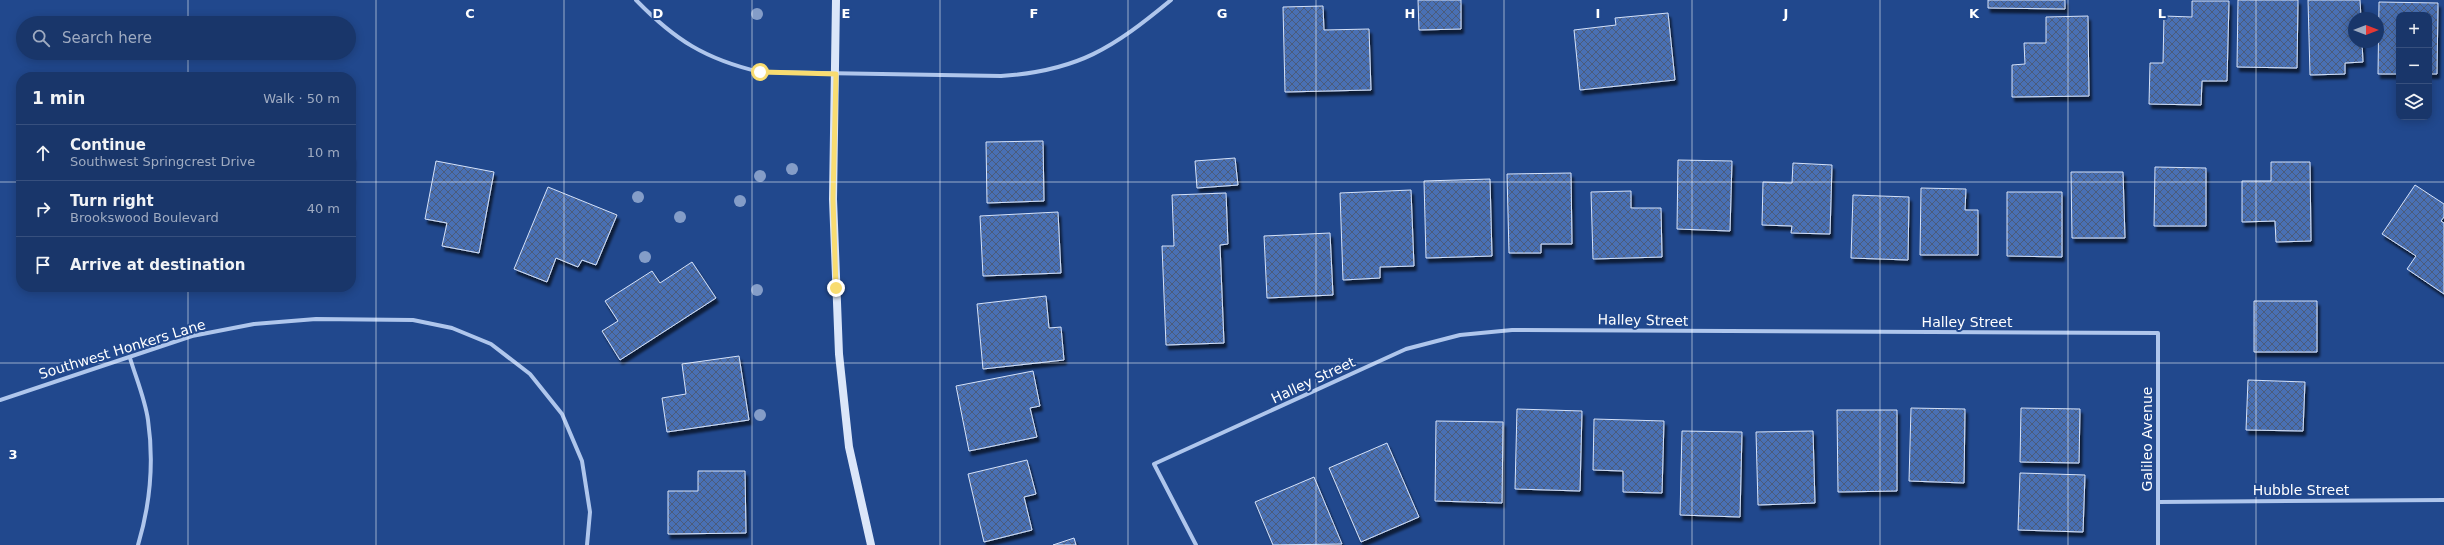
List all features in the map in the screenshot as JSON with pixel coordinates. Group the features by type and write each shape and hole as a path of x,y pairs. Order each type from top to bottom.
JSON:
{"main road":[{"path":"836,0 833,199 840,378 849,447 871,545"}],"street":[{"path":"636,0 662,27 695,49 730,65 760,72 1001,76 1034,74 1067,65 1105,50 1134,31 1171,0"},
{"name":"Southwest Honkers Lane","path":"0,400 57,380 130,358 192,336 254,324 316,319 413,320 452,328 484,341 530,374 562,414 582,461 590,512 587,545"},
{"name":"Halley Street","path":"1196,545 1154,464 1406,349 1460,335 1512,330 2158,333"},
{"name":"Galileo Avenue","path":"2158,333 2158,545"},
{"path":"130,358 148,419 151,476 144,526 138,545"},
{"name":"Hubble Street","path":"2158,502 2444,500"}],"building":[{"path":"1418,0 1461,0 1461,29 1419,30"},
{"path":"1988,0 2065,0 2065,9 1988,8"},
{"path":"2238,0 2298,0 2297,68 2237,67"},
{"path":"2308,0 2360,0 2361,12 2348,12 2348,48 2362,48 2363,62 2345,63 2345,74 2310,75"},
{"path":"2192,1 2229,1 2227,81 2202,81 2201,105 2149,104 2150,63 2163,63 2164,16 2192,17"},
{"path":"2379,2 2438,3 2437,74 2432,74 2432,12 2396,12 2396,74 2378,74 2378,48 2384,48 2384,12 2379,12"},
{"path":"1323,6 1324,30 1369,29 1371,90 1285,92 1283,7"},
{"path":"1668,13 1675,80 1580,90 1574,30 1616,25 1615,18"},
{"path":"2088,16 2089,96 2012,97 2012,65 2025,64 2024,43 2046,43 2046,17"},
{"path":"1043,141 1044,201 987,203 986,142"},
{"path":"1235,158 1238,185 1197,188 1195,161"},
{"path":"1678,160 1732,161 1730,231 1677,229"},
{"path":"436,161 494,172 479,253 442,246 447,223 425,219"},
{"path":"2271,162 2310,162 2311,241 2276,242 2275,221 2242,222 2242,181 2271,181"},
{"path":"1793,163 1832,165 1830,234 1791,233 1792,226 1762,225 1763,182 1792,183"},
{"path":"2155,167 2206,168 2206,226 2154,226"},
{"path":"2071,172 2123,172 2125,238 2072,238"},
{"path":"1571,173 1572,244 1541,244 1541,253 1509,253 1507,174"},
{"path":"1490,179 1492,256 1426,258 1424,181"},
{"path":"2415,185 2444,204 2444,217 2441,221 2444,223 2444,294 2407,269 2416,256 2382,234"},
{"path":"548,187 617,215 596,265 582,260 578,267 556,258 547,282 514,269"},
{"path":"1921,188 1966,189 1965,210 1978,210 1978,255 1920,255"},
{"path":"1411,190 1414,266 1380,267 1380,278 1343,280 1340,193"},
{"path":"1631,191 1631,208 1661,208 1662,257 1593,259 1591,192"},
{"path":"2007,192 2062,192 2062,257 2007,256"},
{"path":"1226,193 1228,244 1220,245 1224,343 1166,345 1162,246 1174,246 1172,195"},
{"path":"1853,195 1909,197 1908,260 1851,258"},
{"path":"1058,212 1061,273 983,276 980,216"},
{"path":"1330,233 1333,295 1267,298 1264,236"},
{"path":"692,262 716,298 620,360 602,331 618,321 605,301 652,271 660,283"},
{"path":"1046,296 1049,328 1061,327 1064,360 983,369 977,304"},
{"path":"2254,301 2317,301 2317,352 2254,352"},
{"path":"739,356 749,420 667,432 662,398 686,394 682,364"},
{"path":"1033,371 1040,406 1030,408 1037,437 969,451 956,386"},
{"path":"2248,380 2305,382 2303,431 2246,430"},
{"path":"1911,408 1965,409 1964,483 1909,481"},
{"path":"2021,408 2080,409 2079,463 2020,462"},
{"path":"1517,409 1582,411 1580,491 1515,489"},
{"path":"1837,410 1897,410 1897,491 1838,492"},
{"path":"1594,419 1664,421 1662,493 1623,492 1623,471 1593,470"},
{"path":"1436,421 1503,422 1502,503 1435,501"},
{"path":"1682,431 1742,432 1740,517 1680,515"},
{"path":"1813,431 1815,503 1758,505 1756,432"},
{"path":"1387,443 1419,517 1361,542 1329,468"},
{"path":"1027,460 1036,494 1024,497 1032,530 984,542 968,474"},
{"path":"698,471 745,471 746,533 668,534 668,491 698,491"},
{"path":"2020,473 2085,475 2083,532 2018,530"},
{"path":"1314,477 1342,544 1273,545 1255,502"},
{"path":"1074,538 1076,545 1053,545"}],"route":[{"path":"760,72 836,74 833,199 836,251 836,288"}]}
